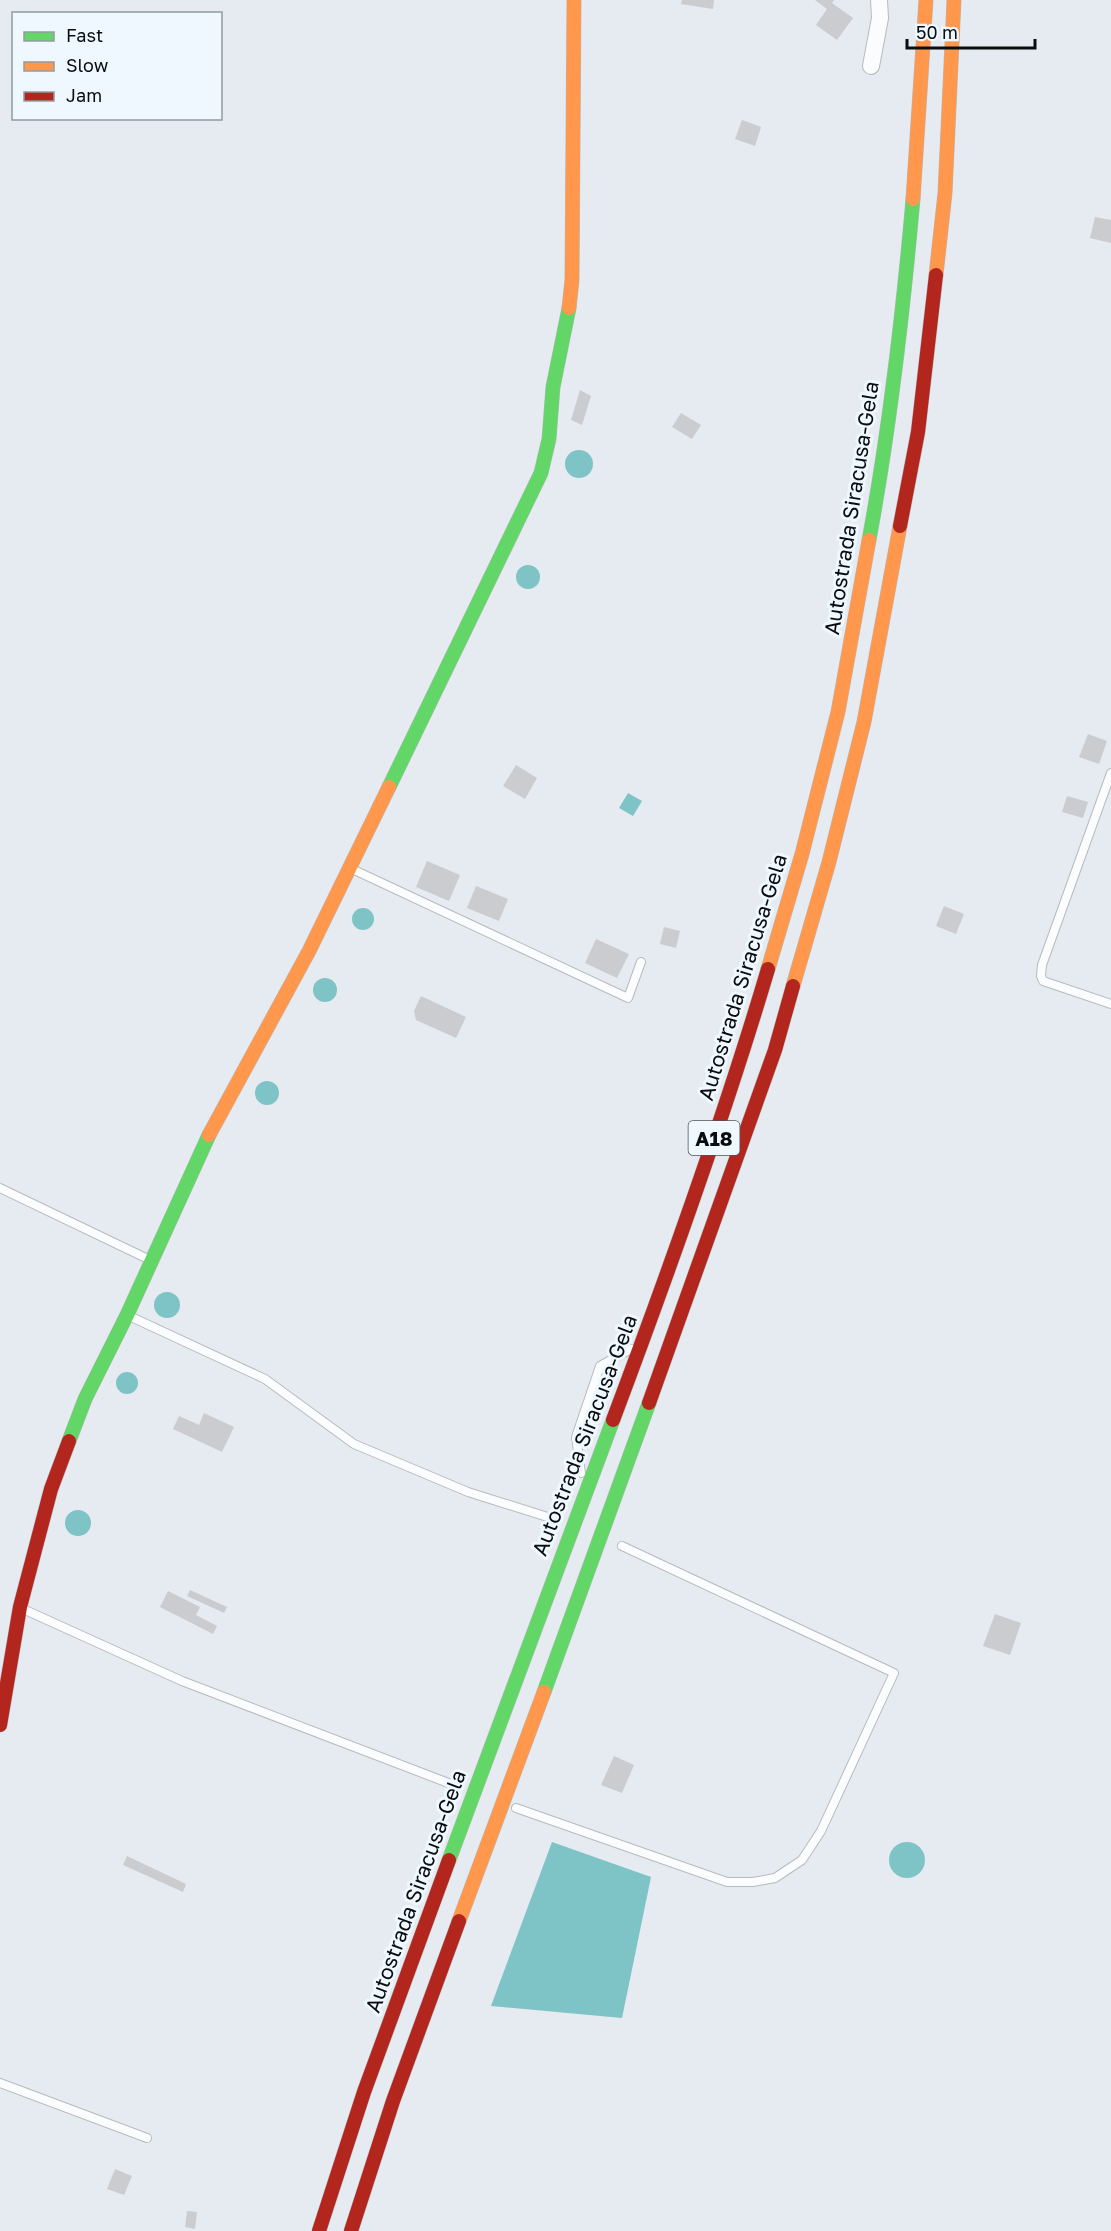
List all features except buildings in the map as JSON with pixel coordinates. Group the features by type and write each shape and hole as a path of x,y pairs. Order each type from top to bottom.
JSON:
{"main road":[{"path":"0,1725 20,1607 51,1489 85,1399 127,1315 201,1150 309,951 541,473 549,439 553,387 568,320 572,280 574,0"},
{"name":"Autostrada Siracusa-Gela","path":"319,2231 364,2092 695,1195 747,1039 802,855 838,712 878,493 902,321 915,176 926,0"},
{"name":"A18","path":"351,2231 393,2101 612,1507 771,1061 829,862 864,722 918,432 945,193 954,0"}],"street":[{"path":"871,66 880,18 879,0"}],"lane":[{"path":"1111,773 1042,965 1041,976 1043,981 1111,1004"},
{"path":"349,868 628,998 641,962"},
{"path":"0,1188 151,1260"},
{"path":"127,1315 265,1379 354,1444 468,1492 554,1519"},
{"path":"584,1494 576,1437 600,1366 642,1343"},
{"path":"516,1808 728,1882 753,1882 775,1878 802,1860 821,1831 894,1673 622,1546"},
{"path":"20,1607 182,1681 451,1784"},
{"path":"0,2083 147,2138"}],"water":[{"path":"579,450 589,454 593,464 589,474 579,478 569,474 565,464 569,454"},
{"path":"528,565 537,568 540,577 537,586 528,589 519,586 516,577 519,568"},
{"path":"628,793 642,801 633,816 619,808"},
{"path":"363,908 371,911 374,919 371,927 363,930 355,927 352,919 355,911"},
{"path":"325,978 333,982 337,990 333,998 325,1002 317,998 313,990 317,982"},
{"path":"267,1081 272,1082 278,1088 278,1098 272,1104 267,1105 262,1104 256,1098 255,1093 256,1088 262,1082"},
{"path":"167,1292 176,1296 180,1305 176,1314 167,1318 158,1314 154,1305 158,1296"},
{"path":"127,1372 135,1375 138,1383 135,1391 127,1394 119,1391 116,1383 119,1375"},
{"path":"78,1510 87,1514 91,1523 87,1532 78,1536 69,1532 65,1523 69,1514"},
{"path":"552,1842 651,1877 622,2018 491,2006"},
{"path":"907,1842 920,1847 925,1860 920,1873 907,1878 894,1873 889,1860 894,1847"}],"traffic: fast":[{"path":"869,540 895,370 913,199"},
{"path":"389,787 541,473 549,439 553,387 569,308"},
{"path":"69,1441 85,1399 127,1315 209,1135"},
{"path":"544,1692 649,1403"},
{"path":"449,1860 613,1420"}],"traffic: slow":[{"path":"569,308 572,280 574,0"},
{"path":"913,199 926,0"},
{"path":"936,275 945,193 954,0"},
{"path":"793,986 829,862 864,722 900,526"},
{"path":"768,969 802,854 838,712 869,540"},
{"path":"209,1135 309,951 389,787"},
{"path":"459,1921 544,1692"}],"traffic: jam":[{"path":"900,526 918,432 936,275"},
{"path":"613,1420 695,1196 768,969"},
{"path":"649,1403 775,1050 793,986"},
{"path":"0,1725 20,1607 51,1489 69,1441"},
{"path":"319,2231 364,2092 449,1860"},
{"path":"351,2231 393,2101 459,1921"}]}
